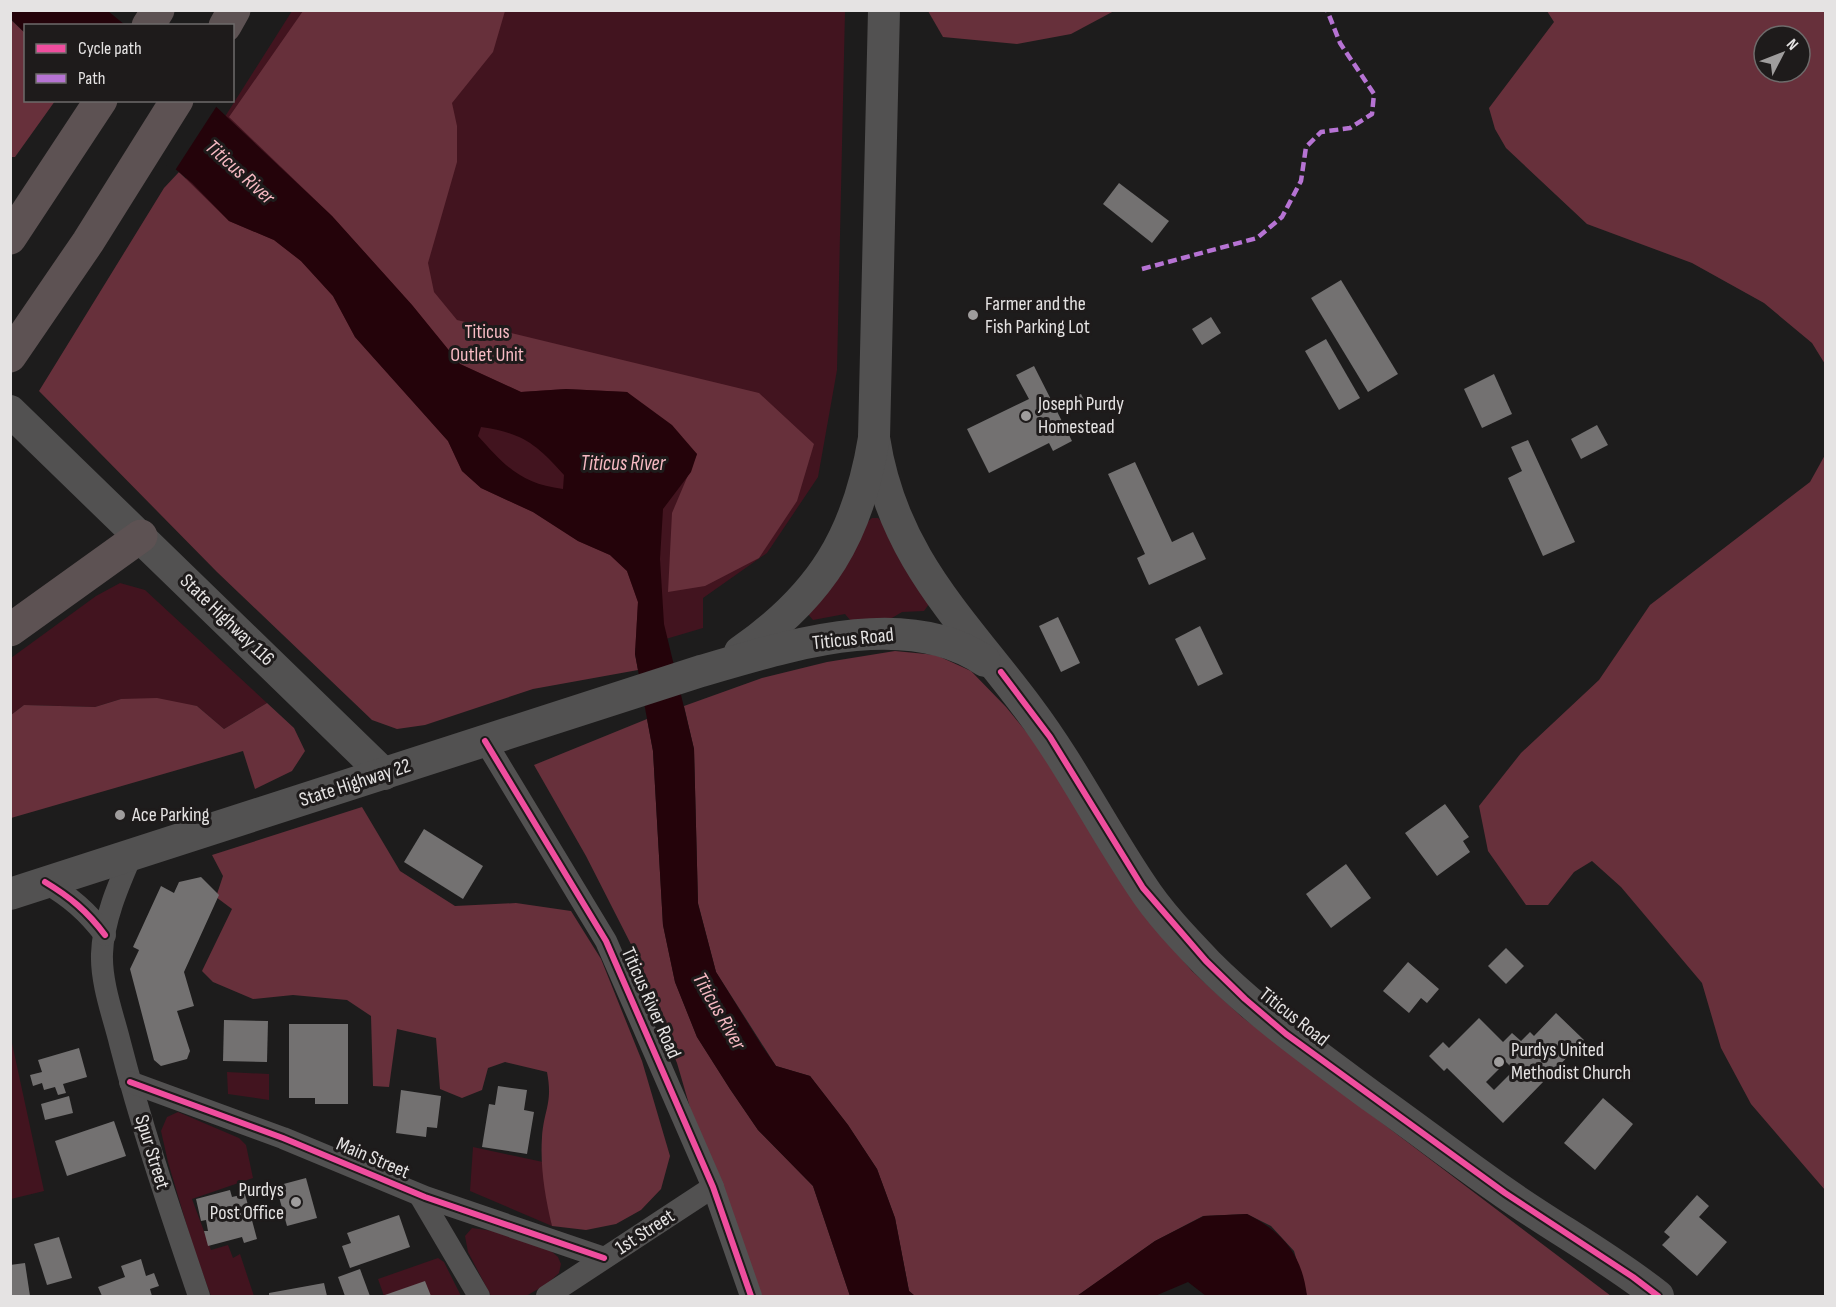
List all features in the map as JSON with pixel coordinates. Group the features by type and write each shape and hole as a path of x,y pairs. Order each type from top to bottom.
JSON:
{"highway":[{"path":"226,24 234,10"},
{"path":"10,356 176,102"},
{"path":"10,238 95,111"},
{"path":"10,630 141,536"}],"main road":[{"path":"701,671 740,652 770,631 798,606 820,577 855,517 867,478 874,438 884,10"},
{"name":"State Highway 116","path":"10,411 384,774"},
{"name":"Titicus Road","path":"874,438 879,473 893,512 913,554 966,632 1050,737 1143,888 1199,954 1245,999 1286,1034 1505,1193 1633,1276 1658,1296"},
{"name":"Titicus Road","path":"701,671 782,648 824,640 898,634 934,638 969,650 1000,672"},
{"name":"State Highway 22","path":"10,894 701,671"}],"street":[{"name":"Titicus River Road","path":"485,741 606,941 713,1188 751,1296"},
{"name":"Spur Street","path":"132,854 119,883 105,935 102,954 106,987 130,1082 199,1296"},
{"path":"45,882 70,896 88,912 105,935"},
{"name":"Main Street","path":"130,1082 284,1138 420,1196 604,1258"},
{"name":"1st Street","path":"547,1296 713,1188"},
{"path":"420,1196 479,1296"}],"green space":[{"name":"Titicus Outlet Unit","path":"292,11 845,11 837,370 818,477 767,553 703,598 703,628 398,718 51,391"},
{"path":"303,11 505,11 493,52 452,103 457,126 457,162 428,263 434,292 457,320 759,393 814,444 797,501 759,558 705,586 668,592 672,513 697,454 627,392 566,389 521,392 460,364 412,305 332,216 229,117"},
{"path":"928,11 1114,11 1071,34 1017,44 943,37"},
{"path":"1547,11 1825,11 1825,364 1812,343 1764,303 1692,263 1587,224 1506,148 1495,129 1489,108 1554,22"},
{"path":"10,19 24,32 24,102 54,102 15,157 11,157"},
{"path":"179,172 229,221 274,240 301,261 333,296 355,337 448,441 462,471 481,488 533,512 578,541 610,555 627,571 638,602 635,654 638,670 533,689 425,725 397,729 372,720 217,572 39,391 164,188"},
{"path":"1825,455 1825,1190 1751,1104 1721,1048 1702,983 1621,887 1592,861 1574,872 1548,905 1526,905 1488,851 1479,806 1521,753 1599,680 1650,605 1810,482"},
{"path":"872,518 878,518 882,522 929,604 924,611 902,612 863,635 845,614 813,620 808,614 866,523"},
{"path":"120,583 145,590 267,703 224,729 197,706 121,699 95,707 24,705 11,715 11,658 96,596"},
{"path":"895,651 936,655 971,671 1006,707 1042,751 1147,918 1192,971 1242,1017 1611,1296 1307,1296 1294,1251 1271,1226 1247,1214 1203,1216 1155,1241 1077,1296 915,1296 909,1291 895,1218 877,1169 848,1125 810,1076 776,1066 716,972 698,903 694,749 684,706 762,678 827,662"},
{"path":"157,698 197,706 224,729 267,703 294,728 305,751 292,771 255,789 243,751 11,818 11,715 24,705 95,707 121,699"},
{"path":"647,719 653,751 663,925 675,982 697,1037 730,1089 758,1130 813,1186 850,1296 758,1296 691,1111 677,1063 652,1003 640,962 586,856 534,765"},
{"path":"362,807 400,871 455,906 516,903 571,911 601,959 642,1061 670,1156 661,1189 641,1210 616,1224 586,1230 552,1226 542,1171 542,1137 549,1099 547,1072 505,1062 488,1068 482,1090 462,1098 440,1089 436,1038 397,1029 389,1087 373,1086 371,1016 347,1000 293,995 253,999 213,982 202,971 232,909 216,897 223,876 212,855"},
{"path":"10,1034 44,1191 11,1199 10,1199"},
{"path":"227,1072 269,1074 269,1100 228,1094"},
{"path":"178,1112 239,1138 246,1145 253,1178 192,1199 211,1250 228,1245 233,1258 240,1254 254,1296 211,1296 194,1250 161,1131 167,1117"},
{"path":"473,1147 543,1162 552,1226 470,1191"},
{"path":"472,1228 493,1231 551,1251 558,1257 561,1264 559,1273 547,1284 526,1296 491,1296 468,1252 465,1236"},
{"path":"438,1258 444,1262 461,1296 429,1296 418,1284 384,1296 378,1279"}],"water":[{"path":"10,11 108,11 124,24 24,24 24,32 11,19"},
{"name":"Titicus River","path":"95,102 211,102 332,216 412,305 460,364 521,392 566,389 627,392 672,425 697,454 691,472 663,509 660,559 664,624 694,749 698,904 716,972 762,1046 776,1066 810,1076 848,1125 877,1169 895,1218 909,1291 915,1296 850,1296 813,1186 758,1130 730,1089 697,1037 675,982 663,925 653,751 635,654 638,602 627,571 610,555 578,541 533,512 481,488 462,471 448,441 355,337 333,296 301,261 274,240 229,221 192,183","holes":["481,427 508,433 528,442 545,455 564,475 563,489 536,483 515,472 478,436"]},
{"path":"1247,1214 1271,1229 1289,1247 1301,1269 1307,1296 1206,1296 1188,1282 1155,1296 1077,1296 1155,1241 1204,1216"}],"pier":[{"path":"93,102 216,102 218,104 174,172"}],"building":[{"path":"1119,183 1169,221 1152,243 1103,204"},
{"path":"1341,280 1398,374 1368,392 1311,298"},
{"path":"1211,317 1221,333 1202,345 1192,329"},
{"path":"1326,339 1360,398 1339,410 1305,351"},
{"name":"Joseph Purdy Homestead","path":"1034,366 1072,441 1053,451 1049,443 989,473 967,429 1029,399 1016,375"},
{"path":"1494,374 1512,414 1482,428 1464,389"},
{"path":"1081,394 1086,404 1065,414 1060,403"},
{"path":"1597,425 1608,445 1581,459 1571,439"},
{"path":"1528,440 1575,542 1543,556 1508,478 1522,471 1511,447"},
{"path":"1135,462 1172,542 1193,532 1206,559 1149,585 1137,558 1145,554 1108,474"},
{"path":"1058,617 1080,663 1061,672 1039,626"},
{"path":"1200,626 1223,674 1198,686 1175,639"},
{"path":"1445,804 1469,837 1463,841 1470,852 1437,876 1405,833"},
{"path":"424,829 483,866 463,899 404,862"},
{"path":"1346,864 1371,898 1331,928 1306,894"},
{"path":"201,877 219,895 184,972 194,1006 177,1011 190,1051 187,1059 161,1066 154,1060 130,969 139,950 133,947 161,886 174,893 179,882"},
{"path":"1506,948 1524,966 1506,984 1488,966"},
{"path":"1408,962 1439,989 1427,1003 1421,998 1409,1013 1383,991"},
{"name":"Purdys United Methodist Church","path":"1556,1013 1584,1040 1503,1123 1447,1068 1444,1071 1429,1056 1443,1042 1449,1048 1479,1018 1503,1042 1512,1033 1521,1041 1530,1032 1534,1036","holes":["1506,1062 1514,1070 1494,1090 1486,1082"]},
{"path":"224,1020 268,1021 267,1062 223,1061"},
{"path":"289,1024 348,1024 348,1104 315,1104 315,1098 289,1098"},
{"path":"79,1048 87,1077 63,1084 66,1093 58,1095 55,1087 44,1090 42,1083 33,1086 30,1075 42,1072 38,1060"},
{"path":"498,1086 527,1090 524,1110 534,1112 527,1154 482,1147 489,1104 495,1105"},
{"path":"401,1090 441,1096 437,1128 427,1127 426,1137 396,1133"},
{"path":"69,1096 73,1113 45,1120 41,1104"},
{"path":"1603,1098 1633,1124 1595,1170 1564,1143"},
{"path":"114,1121 126,1156 67,1176 55,1141"},
{"path":"306,1178 317,1218 287,1226 276,1186"},
{"path":"230,1190 232,1197 245,1194 257,1239 244,1243 242,1237 208,1246 204,1231 208,1231 206,1220 201,1221 196,1199"},
{"path":"1697,1195 1709,1206 1699,1217 1727,1242 1697,1276 1662,1245 1670,1237 1664,1232"},
{"path":"399,1215 410,1247 350,1268 342,1246 351,1243 347,1233"},
{"path":"59,1237 72,1278 47,1285 34,1244"},
{"path":"141,1259 146,1276 154,1273 159,1286 150,1289 152,1296 102,1296 98,1287 125,1277 121,1266"},
{"path":"25,1263 30,1296 10,1296 10,1265"},
{"path":"360,1269 370,1296 345,1296 338,1277"},
{"path":"425,1281 431,1296 382,1296"},
{"path":"324,1283 327,1296 269,1296 269,1293"}],"marked path":[{"path":"1142,269 1257,238 1282,217 1301,181 1306,147 1321,132 1350,128 1372,114 1374,94 1340,43 1327,10"}],"cycle path":[{"path":"1001,672 1050,737 1143,888 1206,961 1245,999 1286,1034 1505,1193 1633,1277 1658,1296"},
{"path":"485,741 606,941 713,1187 751,1296"},
{"path":"45,882 78,905 105,935"},
{"path":"130,1082 283,1138 425,1197 604,1258"}],"place":[{"name":"Farmer and the Fish Parking Lot","path":"973,315"},
{"name":"Joseph Purdy Homestead","path":"1026,416"},
{"name":"Ace Parking","path":"120,815"},
{"name":"Purdys United Methodist Church","path":"1499,1062"},
{"name":"Purdys Post Office","path":"296,1202"}]}
